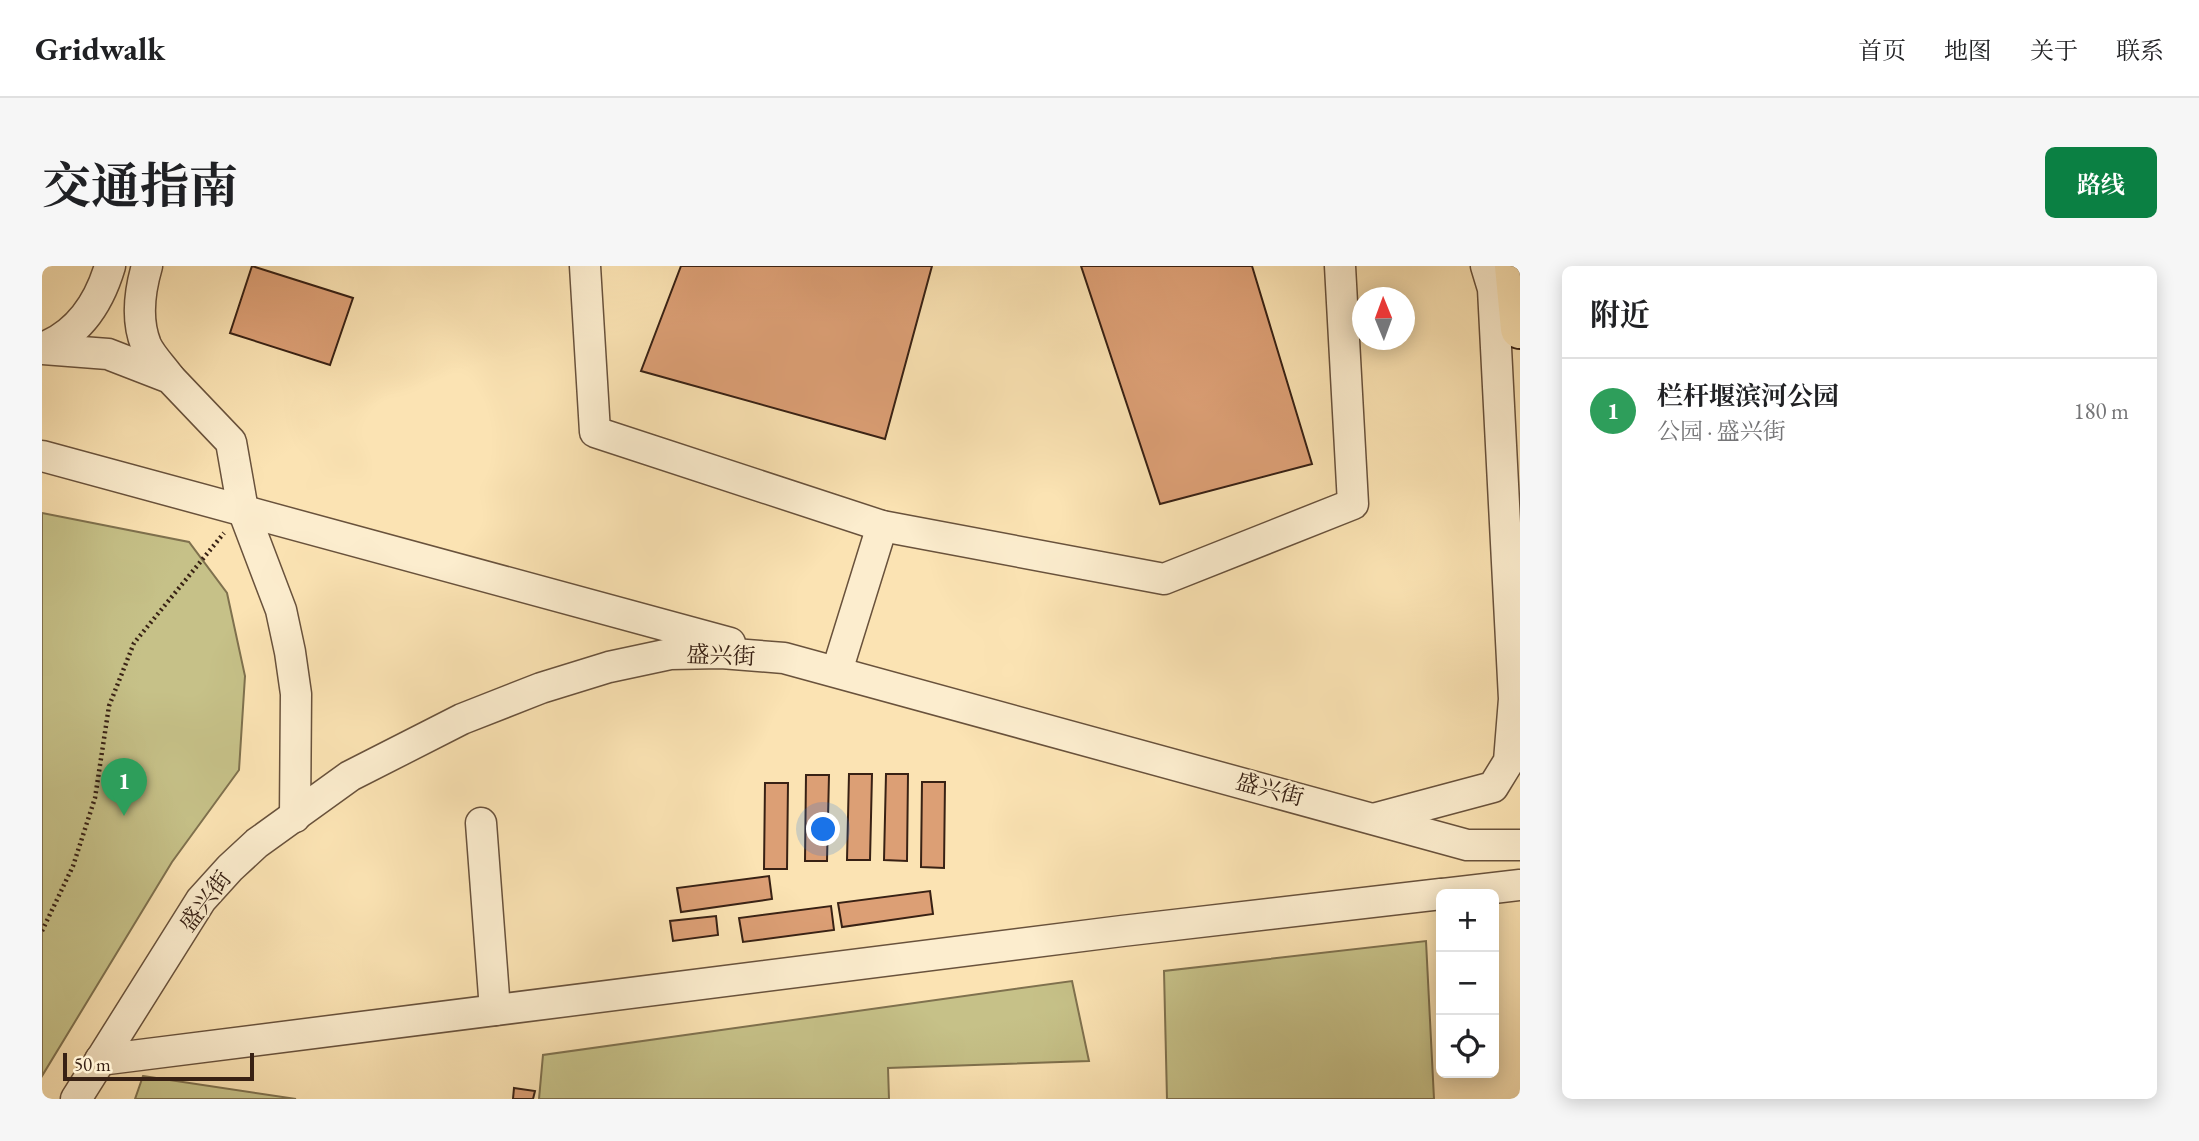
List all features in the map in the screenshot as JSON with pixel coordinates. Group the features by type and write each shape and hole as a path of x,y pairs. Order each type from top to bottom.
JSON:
{"highway":[{"path":"1514,266 1520,330"}],"street":[{"path":"42,348 74,331 103,291 110,266"},
{"path":"147,266 142,284 140,317 146,345 170,377 231,442 243,510 281,610 296,694 295,817"},
{"path":"585,266 595,432 882,526 1164,579 1353,504 1340,266"},
{"path":"1377,819 1493,787 1509,761 1514,699 1493,289 1486,266"},
{"path":"42,348 107,354 170,377"},
{"path":"42,456 785,658"},
{"path":"836,671 882,526"},
{"name":"盛兴街","path":"76,1099 201,900 257,843 350,776 462,719 541,688 609,667 670,654 721,653 785,658 1467,845 1520,845"},
{"path":"481,823 495,1010"},
{"path":"1491,889 1520,886"},
{"path":"100,1059 1122,931 1436,895"}],"path":[{"path":"42,931 73,866 95,798 108,706 134,643 243,510"}],"shaded area":[{"path":"42,513 189,542 227,593 245,676 239,770 172,862 42,1076"},
{"path":"1426,941 1434,1099 1167,1099 1164,971"},
{"path":"1072,981 1089,1061 888,1068 889,1099 539,1099 543,1055"},
{"path":"143,1076 296,1099 135,1099"}],"building":[{"path":"252,266 353,298 330,365 230,333"},
{"path":"681,266 932,266 885,439 641,371"},
{"path":"1081,266 1252,266 1312,464 1160,504"},
{"path":"849,774 872,774 870,860 847,860"},
{"path":"886,774 908,774 907,861 884,860"},
{"path":"806,775 829,775 827,861 805,861"},
{"path":"922,782 945,782 944,868 921,867"},
{"path":"765,783 788,783 787,869 764,869"},
{"path":"769,876 772,899 681,912 677,888"},
{"path":"930,891 933,914 842,927 838,903"},
{"path":"831,906 834,930 743,942 739,918"},
{"path":"716,916 718,935 673,941 670,921"},
{"path":"514,1088 535,1091 533,1099 513,1099"}],"place":[{"name":"栏杆堰滨河公园","path":"124,816"}]}
